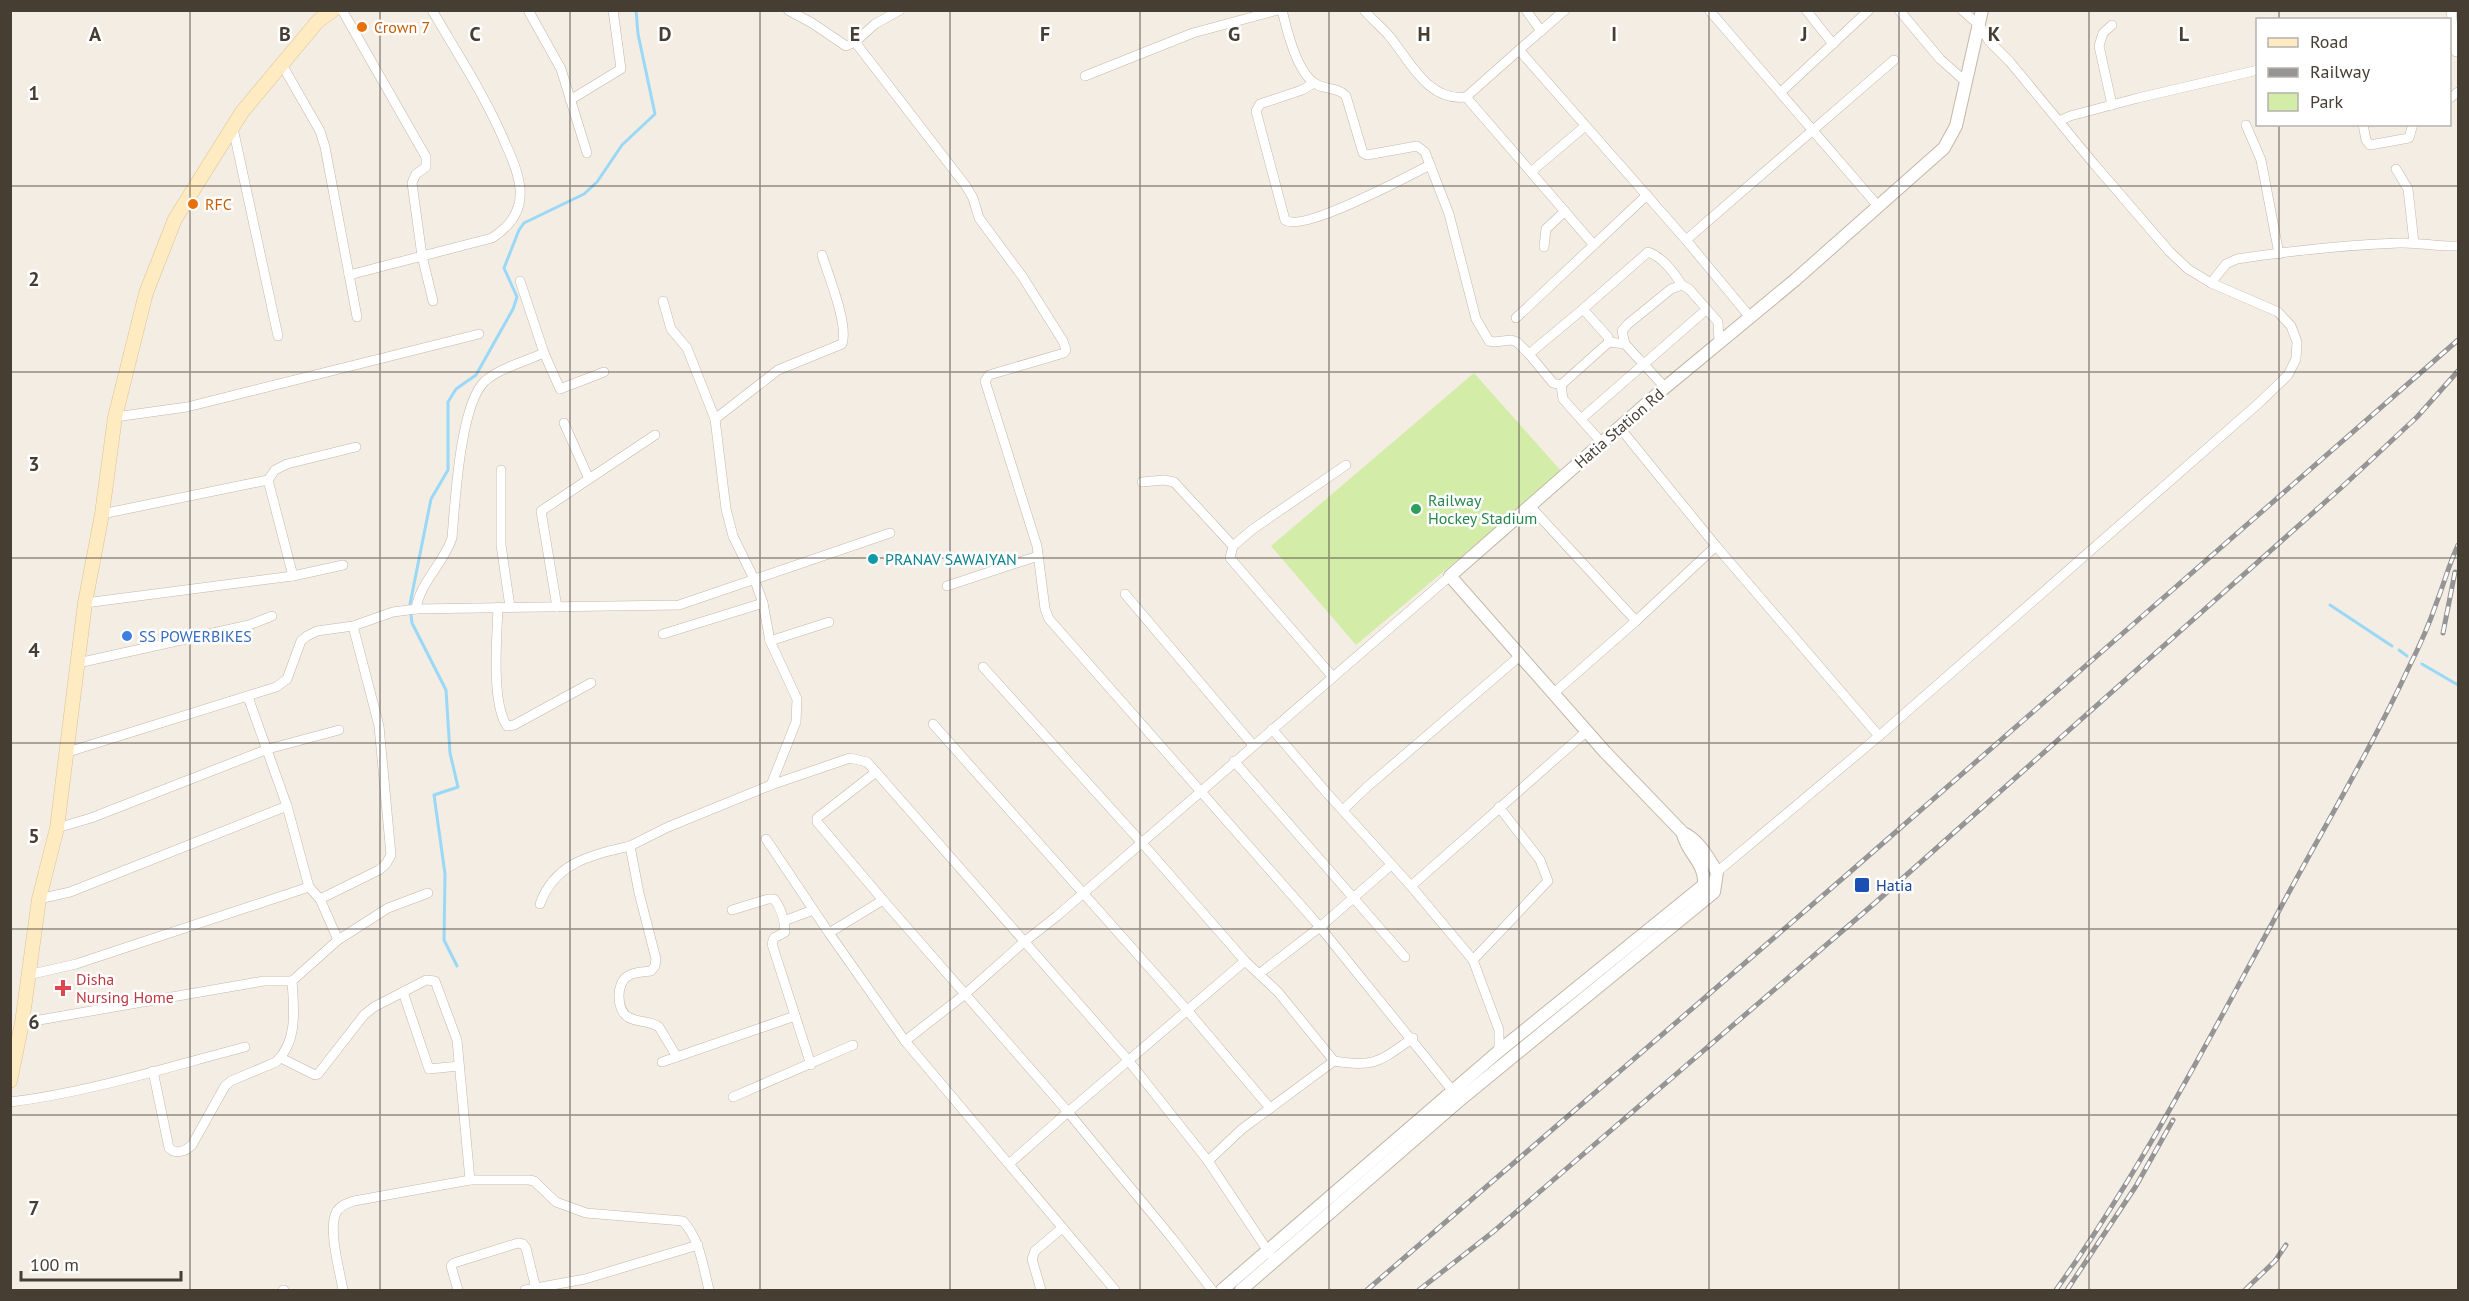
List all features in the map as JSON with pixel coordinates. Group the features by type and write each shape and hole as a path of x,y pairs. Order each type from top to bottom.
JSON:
{"main road":[{"path":"10,1081 22,1023 39,899 57,828 85,603 102,514 115,417 146,293 175,219 242,112 318,21 333,10"}],"street":[{"path":"342,10 426,157 426,167 416,174 412,183 422,256 433,301"},
{"path":"349,275 492,238 505,229 516,214 521,190 514,163 490,106 432,10"},
{"path":"528,10 561,69 587,153"},
{"path":"570,100 621,69 613,10"},
{"path":"788,10 806,19 846,46 855,42 875,24 900,10"},
{"path":"1085,76 1193,33 1280,10 1293,50 1314,83 1340,91 1346,96 1363,153 1367,155 1417,146 1425,152 1457,240 1476,318 1489,340 1517,342 1553,384 1561,385 1610,342"},
{"path":"1364,10 1388,34 1431,88 1445,95 1466,98 1593,244"},
{"path":"1526,10 1541,30"},
{"path":"1466,98 1565,10"},
{"path":"1806,10 1833,44"},
{"path":"1781,92 1869,10"},
{"path":"1899,10 1940,60 1966,82"},
{"path":"1241,1290 1272,1256 1457,1095 1714,892 1717,872 1879,736 2288,375 2296,358 2297,342 2291,326 2278,312 2211,283 2188,268 2169,251 2010,62 1989,41 1980,26 1962,10"},
{"name":"Hatia Station Rd","path":"1450,576 1944,148 1956,126 1982,10"},
{"path":"2451,10 2455,52"},
{"path":"1714,12 1878,206"},
{"path":"2112,25 2103,33 2099,46 2112,105"},
{"path":"855,42 966,186 973,198 979,218 1022,276 1063,341 1066,350 1064,353 989,375 985,381 1038,556 1045,609 1049,619 1320,927 1413,1038 1457,1095"},
{"path":"1519,50 1584,127 1686,240 1750,317"},
{"path":"1686,240 1894,60"},
{"path":"281,63 320,131 325,147 357,317"},
{"path":"2060,121 2070,116 2112,105 2256,70"},
{"path":"1314,83 1302,90 1260,104 1256,111 1283,216 1289,223 1339,209 1430,165"},
{"path":"2246,124 2261,160 2280,254"},
{"path":"2363,126 2366,140 2370,145 2409,138 2412,126"},
{"path":"1531,172 1584,127"},
{"path":"233,128 278,336"},
{"path":"2396,169 2408,189 2414,243"},
{"path":"1516,318 1647,195"},
{"path":"1544,247 1546,229 1565,211"},
{"path":"2211,283 2226,264 2237,259 2377,244 2414,243 2440,247 2458,246"},
{"path":"1529,354 1648,252 1667,266 1718,322 1719,342"},
{"path":"715,419 758,383 778,370 842,344 844,338 840,316 822,255"},
{"path":"520,280 544,353 560,389 604,372"},
{"path":"1662,390 1661,383 1625,344 1623,331 1628,324 1671,289 1682,285"},
{"path":"663,301 671,330 687,348 715,419 726,509 732,536 755,580 764,603 770,641 797,699 796,722 771,785"},
{"path":"1583,309 1597,323 1610,342 1625,344"},
{"path":"1581,419 1707,309"},
{"path":"115,417 187,407 479,334"},
{"path":"416,609 420,594 447,551 452,538 463,437 478,390 491,377 544,353"},
{"path":"1561,385 1563,399 1602,443"},
{"path":"564,423 589,479"},
{"path":"1620,428 1716,546 1879,736"},
{"path":"557,607 541,511 655,435"},
{"path":"102,514 268,480 275,470 287,464 356,447"},
{"path":"1332,676 1230,558 1233,546 1290,502 1346,465"},
{"path":"501,470 501,545 510,607"},
{"path":"268,480 292,576"},
{"path":"1142,482 1164,480 1174,483 1233,546"},
{"path":"1530,506 1636,621"},
{"path":"68,752 276,687 287,679 301,642 317,631 353,626 393,612 416,609 671,607 890,533"},
{"path":"1554,693 1716,546"},
{"path":"947,586 1038,556"},
{"path":"85,603 292,576 343,565"},
{"path":"905,1041 964,995 1084,893 1252,745 1450,576 1587,732 1683,833 1690,836 1701,848 1717,872"},
{"path":"1125,594 1252,745"},
{"path":"663,634 764,603"},
{"path":"498,607 497,682 503,718 507,726 514,726 591,683"},
{"path":"78,663 249,625 272,616"},
{"path":"770,641 829,622"},
{"path":"320,899 379,870 391,855 382,743 353,626"},
{"path":"1343,810 1366,787 1521,655"},
{"path":"983,667 1245,961 1278,992 1334,1061"},
{"path":"249,697 287,806 309,887 320,899 338,940"},
{"path":"933,724 1187,1010 1270,1108"},
{"path":"1272,729 1411,886 1473,960 1499,1030 1499,1050"},
{"path":"57,828 91,818 268,749 339,730"},
{"path":"1411,886 1587,732"},
{"path":"540,904 551,883 576,862 589,856 630,846 668,827 771,785 850,758 867,762 1128,1060 1208,1161 1272,1256"},
{"path":"1234,761 1405,957"},
{"path":"876,772 817,818 817,822 964,995 1068,1112 1212,1290"},
{"path":"39,899 70,892 287,806"},
{"path":"1473,960 1548,881 1540,860 1499,807"},
{"path":"1457,1095 1499,1050 1704,885 1705,875 1701,864 1685,841 1683,833"},
{"path":"766,839 905,1041 1115,1290"},
{"path":"630,846 656,960 651,971 630,975 623,980 619,990 620,1004 622,1011 629,1018 659,1026 677,1057"},
{"path":"1259,974 1320,927 1391,865"},
{"path":"28,975 76,963 309,887"},
{"path":"22,1023 264,981 292,981 338,940 388,908 428,893"},
{"path":"732,910 772,898 777,902 784,921 785,932 774,939 772,944 811,1065"},
{"path":"829,933 883,900"},
{"path":"784,921 813,910"},
{"path":"1009,1164 1245,961"},
{"path":"280,1058 315,1075 318,1074 364,1015 374,1007 426,980 435,981 454,1031 470,1180"},
{"path":"153,1071 169,1148 176,1152 185,1151 192,1145 225,1086 280,1058 294,1027 292,981"},
{"path":"403,993 429,1069 459,1066"},
{"path":"662,1062 795,1016"},
{"path":"1208,1161 1242,1129 1334,1061 1370,1065 1383,1059 1413,1038"},
{"path":"733,1097 853,1045"},
{"path":"10,1102 35,1099 245,1047"},
{"path":"343,1290 334,1230 337,1211 340,1208 354,1201 470,1180 529,1180 540,1186 556,1202 586,1213 683,1221 692,1231 698,1245 709,1290"},
{"path":"1041,1290 1032,1259 1035,1251 1062,1228"},
{"path":"458,1290 451,1266 454,1263 518,1243 523,1244 526,1248 536,1289"},
{"path":"525,1290 585,1279 698,1245"},
{"path":"1222,1290 1272,1256"}],"green space":[{"name":"Railway Hockey Stadium","path":"1474,373 1562,472 1356,645 1271,546"}],"waterway":[{"path":"410,604 431,499 448,470 448,402 456,389 476,375 513,309 517,297 504,268 519,230 524,223 584,194 597,182 622,145 655,114 638,34 636,10"},
{"path":"2330,605 2392,646"},
{"path":"411,615 412,623 446,690 450,753 458,787 434,795 445,874 444,940 457,966"},
{"path":"2399,650 2407,656"},
{"path":"2422,664 2458,685"}],"railway":[{"path":"1367,1290 1850,872 2458,340"},
{"path":"1419,1290 1493,1232 1876,902 2342,487 2417,417 2458,371"},
{"path":"2056,1290 2117,1197 2174,1102 2363,758 2420,644 2458,545"},
{"path":"2443,633 2455,572"},
{"path":"2067,1290 2136,1186 2173,1120"},
{"path":"2245,1290 2275,1261 2286,1245"}],"place":[{"name":"Crown 7","path":"362,27"},
{"name":"RFC","path":"193,204"},
{"name":"Railway Hockey Stadium","path":"1416,509"},
{"name":"PRANAV SAWAIYAN","path":"873,559"},
{"name":"SS POWERBIKES","path":"127,636"},
{"name":"Hatia","path":"1862,885"},
{"name":"Disha Nursing Home","path":"63,988"}]}
